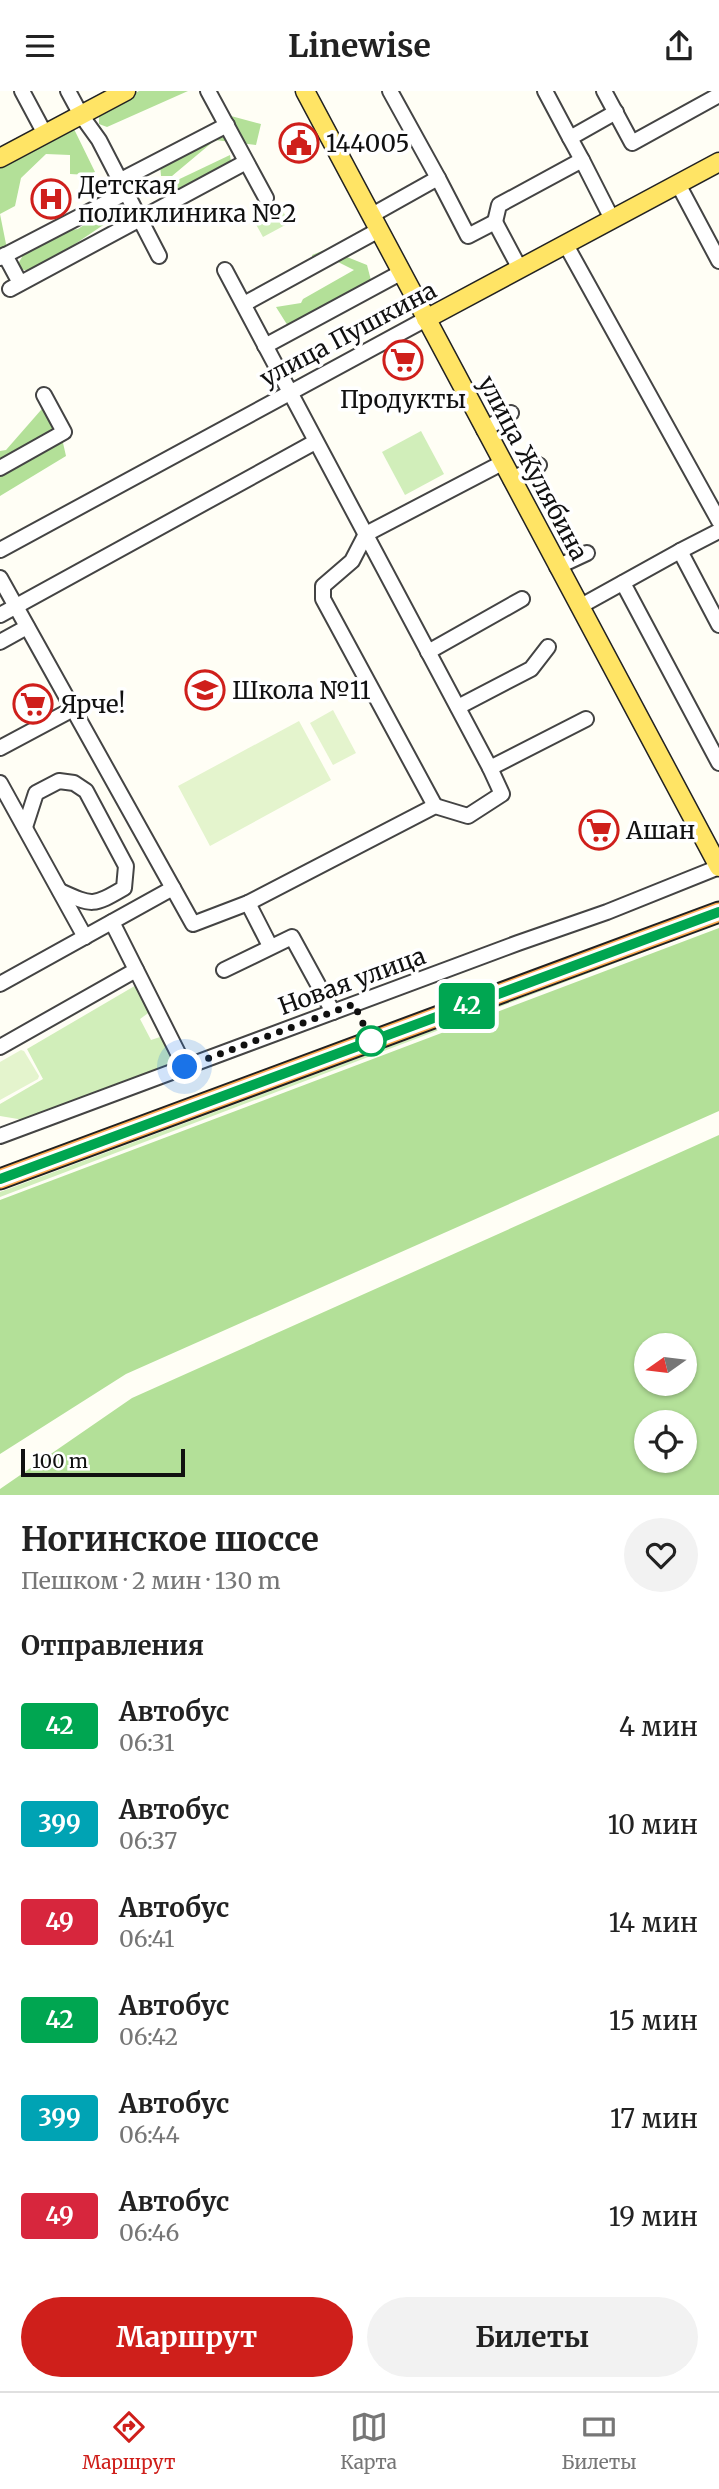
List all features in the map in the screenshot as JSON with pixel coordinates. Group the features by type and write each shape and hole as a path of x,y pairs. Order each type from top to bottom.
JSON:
{"highway":[{"path":"0,1179 719,912"}],"main road":[{"path":"0,158 126,91"},
{"name":"улица Жулябина","path":"305,91 719,867"},
{"name":"улица Пушкина","path":"426,319 719,162"}],"street":[{"path":"22,91 45,134"},
{"path":"68,91 99,140 159,256"},
{"path":"208,91 267,198"},
{"path":"390,91 468,236 495,222"},
{"path":"545,91 612,219"},
{"path":"604,91 632,143 719,95"},
{"path":"570,138 616,112"},
{"path":"227,125 2,256 15,286 247,162"},
{"path":"520,269 495,222 499,205 582,160"},
{"path":"244,304 375,223 438,178"},
{"path":"678,184 719,261"},
{"path":"566,245 719,521"},
{"path":"0,578 193,924 248,903 435,806 468,816 502,794 491,768 225,270"},
{"path":"265,346 402,272"},
{"name":"улица Пушкина","path":"0,550 426,319"},
{"path":"0,468 64,432 44,395"},
{"path":"484,430 512,413"},
{"path":"0,615 316,442"},
{"path":"435,806 323,599 323,586 352,561 366,534 502,463"},
{"path":"511,480 539,465"},
{"path":"579,607 719,531"},
{"path":"680,551 719,625"},
{"path":"557,567 587,553"},
{"path":"623,583 719,763"},
{"path":"428,652 522,599"},
{"path":"0,642 27,627"},
{"path":"458,707 531,669 548,647"},
{"path":"0,748 74,709"},
{"path":"491,768 586,719"},
{"path":"24,827 36,793 59,781 74,782 86,791 126,866 124,888 97,903 83,902 60,891"},
{"path":"0,783 85,937"},
{"name":"Новая улица","path":"0,1136 607,912 719,867"},
{"path":"0,984 173,888"},
{"path":"248,903 270,946"},
{"path":"112,922 185,1067"},
{"path":"224,970 292,937 333,1012"},
{"path":"0,1047 136,969"}],"green space":[{"path":"139,91 188,91 107,127 99,124 99,112"},
{"path":"231,116 261,124 256,145 215,140 172,176 161,176 159,153"},
{"path":"74,129 95,172 88,175 70,174 70,155 46,154 21,178 15,206 0,214 0,168"},
{"path":"230,155 233,175 177,206 163,195 167,185"},
{"path":"117,202 124,211 35,271 15,269 22,257 20,238 78,229"},
{"path":"280,205 289,223 263,237 253,219"},
{"path":"0,214 7,249 0,253"},
{"path":"327,249 367,265 374,292 293,334 276,307 301,303 303,299 354,270 334,260 316,271 312,255"},
{"path":"48,402 58,421 66,456 0,496 0,451 6,450"},
{"path":"421,431 444,474 405,495 382,452"},
{"path":"333,710 356,753 333,765 310,723"},
{"path":"299,721 331,780 210,846 178,786"},
{"path":"719,928 719,1111 126,1374 0,1454 0,1200"},
{"path":"694,933 0,1197 0,1192"},
{"path":"138,984 151,1011 140,1019 151,1040 163,1036 174,1062 24,1120 0,1116 0,1104 43,1079 27,1049"},
{"path":"21,1050 39,1076 38,1079 0,1100 0,1062"},
{"path":"719,1135 719,1495 0,1495 0,1489 132,1398"}],"bus line":[{"name":"42","path":"0,1179 719,912"}],"place":[{"name":"144005","path":"299,143"},
{"name":"Детская поликлиника №2","path":"51,199"},
{"name":"Продукты","path":"403,360"},
{"name":"Школа №11","path":"205,690"},
{"name":"Ярче!","path":"33,704"},
{"name":"Ашан","path":"599,830"}],"route":[{"path":"185,1067 354,1004 371,1041"}]}
